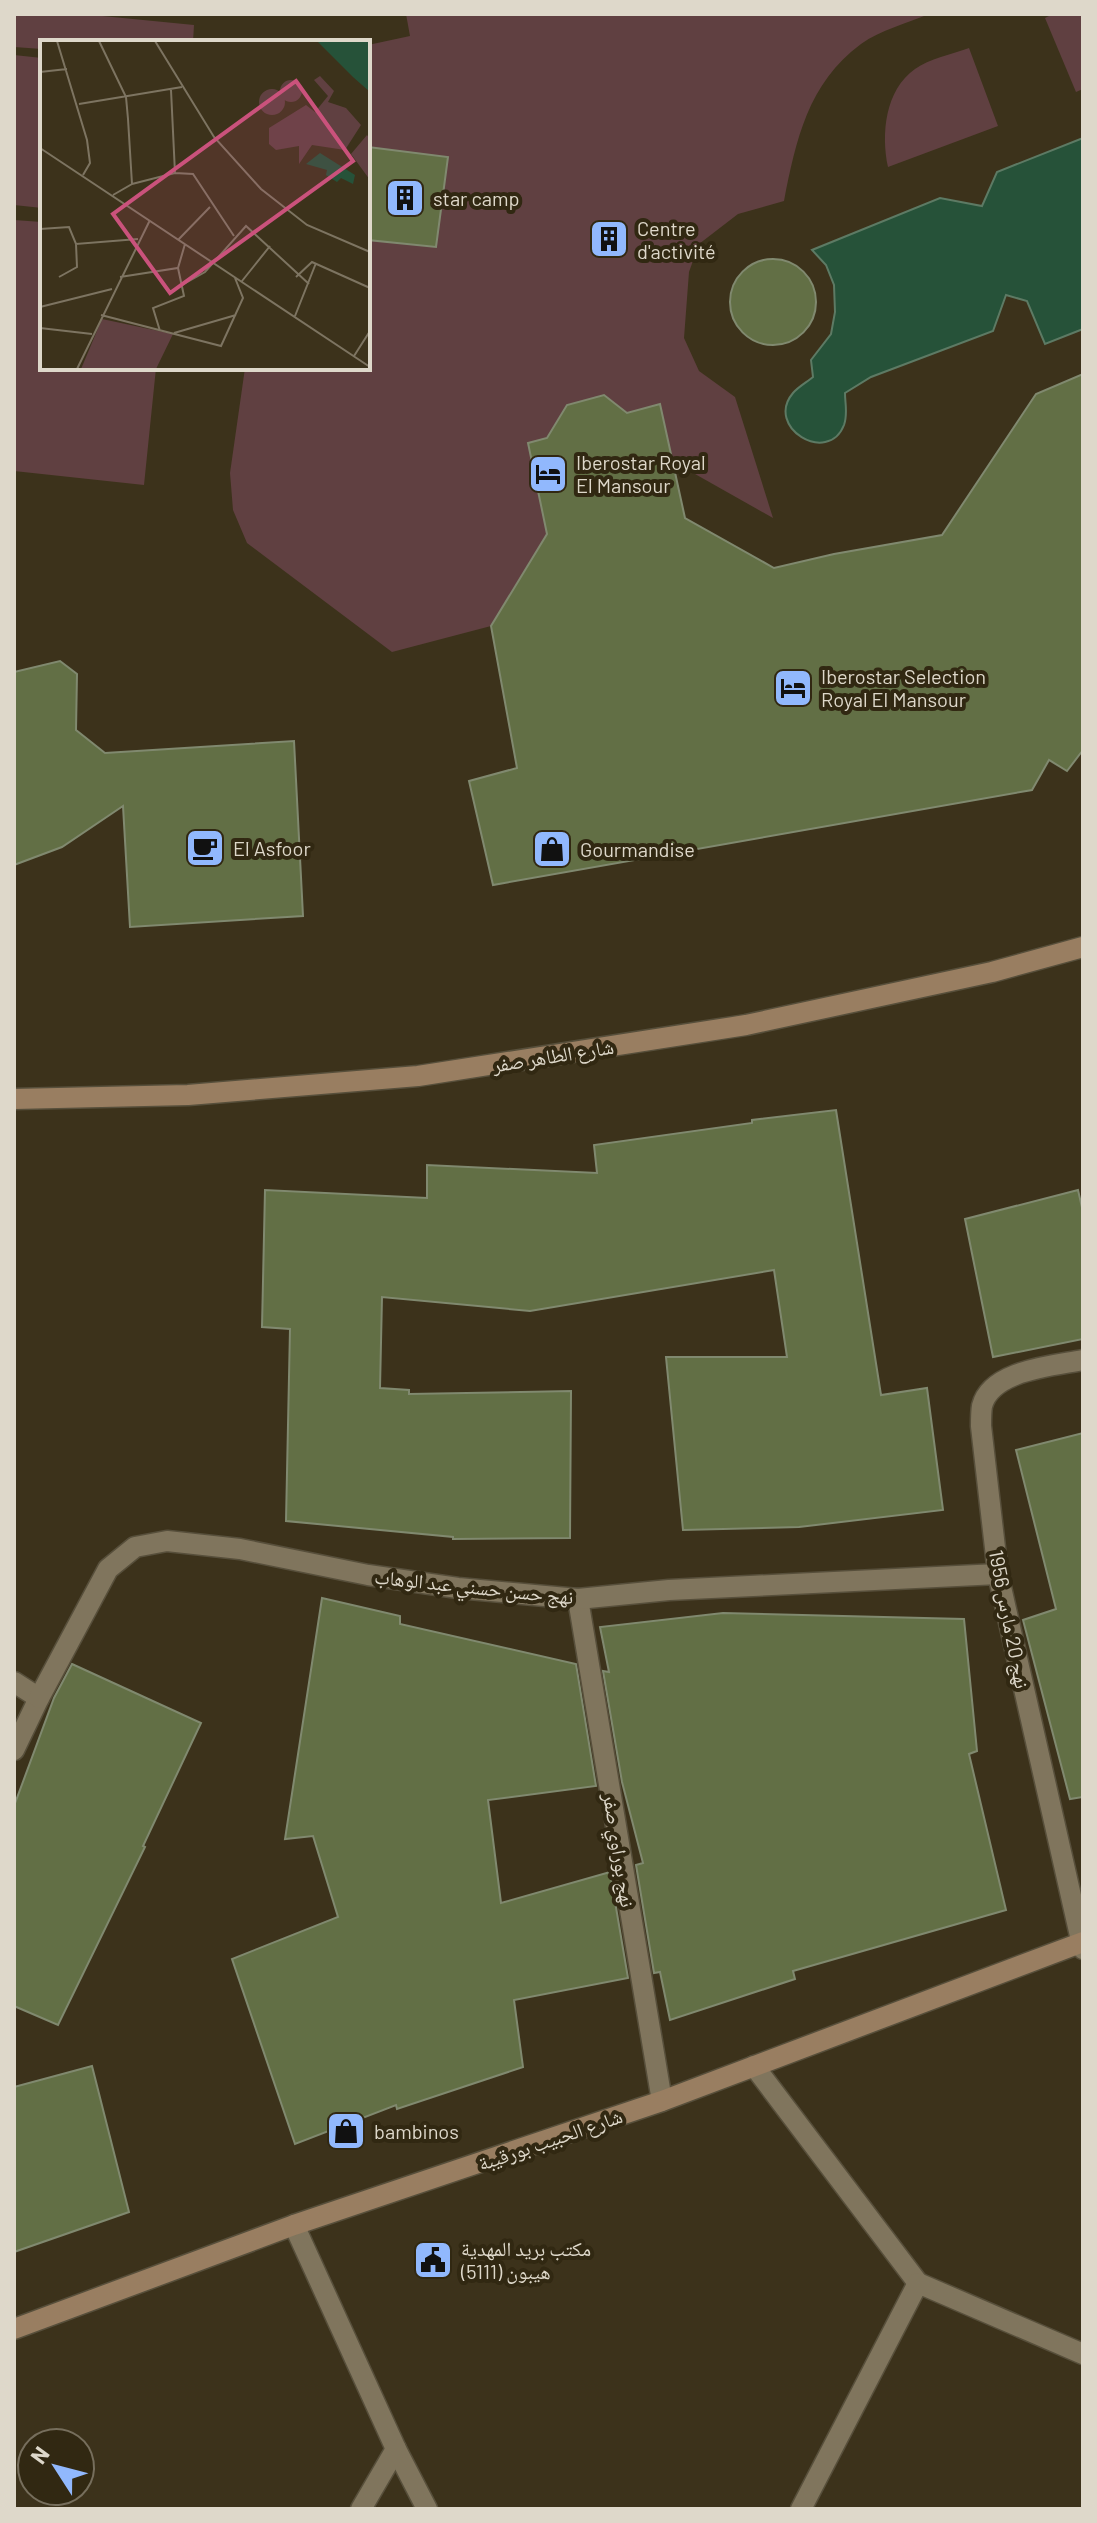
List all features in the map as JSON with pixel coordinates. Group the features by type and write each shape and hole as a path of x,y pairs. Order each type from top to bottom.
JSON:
{"main road":[{"name":"شارع الطاهر صفر","path":"14,1099 188,1095 418,1076 746,1025 992,972 1083,947"},
{"name":"شارع الحبيب بورقيبة","path":"14,2329 294,2225 662,2101 1082,1945"}],"street":[{"name":"نهج 20 مارس 1956","path":"1082,1945 998,1574 981,1426 983,1403 996,1385 1018,1373 1083,1360"},
{"name":"نهج حسن حسني عبد الوهاب","path":"14,1750 108,1569 135,1547 167,1541 240,1549 368,1575 458,1588 578,1599 669,1590 998,1574"},
{"name":"نهج بوراوي صفر","path":"578,1599 662,2101"},
{"path":"14,1682 39,1698"},
{"path":"754,2066 918,2283 1083,2354"},
{"path":"294,2225 396,2449 427,2509"},
{"path":"801,2509 918,2283"},
{"path":"361,2509 396,2449"}],"shaded area":[{"path":"14,14 82,14 194,25 193,40 40,40 40,49 14,47"},
{"path":"406,14 929,14 877,35 843,59 828,76 807,114 784,201 738,214 699,244 689,272 684,338 699,371 735,397 773,518 672,461 627,413 603,395 568,405 547,438 528,444 547,534 491,626 392,652 247,543 233,510 230,473 245,370 370,370 370,45 410,36"},
{"path":"1053,14 1083,14 1083,89 1076,92 1045,18"},
{"path":"969,48 998,126 888,167 886,127 891,101 897,89 921,65"},
{"path":"14,55 40,58 40,208 14,205"},
{"path":"1083,138 1083,329 1045,344 1027,301 1006,295 993,331 871,377 845,393 845,421 836,437 825,442 813,442 792,429 786,418 786,406 793,393 813,377 811,360 831,334 835,312 834,285 826,265 812,250 940,198 982,206 997,172"},
{"path":"14,220 40,222 40,370 156,370 144,485 14,471"}],"building":[{"name":"star camp","path":"370,147 448,157 436,247 370,240"},
{"path":"773,259 790,262 804,271 813,285 816,302 813,319 804,333 790,342 773,345 756,342 742,333 733,319 730,302 733,285 742,271 756,262"},
{"name":"Iberostar Selection Royal El Mansour","path":"1083,374 1083,750 1067,771 1049,760 1032,790 493,885 469,781 517,768 491,626 547,534 528,443 547,438 567,405 604,395 627,413 660,404 685,518 774,568 942,535 1036,394"},
{"path":"60,661 77,674 76,730 105,753 294,741 303,916 130,927 123,806 62,847 14,865 14,672"},
{"path":"836,1110 881,1395 927,1388 943,1510 799,1527 683,1530 666,1357 787,1357 774,1270 530,1311 382,1297 380,1388 409,1390 409,1394 571,1391 570,1538 453,1539 286,1521 290,1329 262,1327 265,1190 427,1198 427,1165 597,1173 594,1145"},
{"path":"1078,1190 1083,1212 1083,1339 993,1357 965,1219"},
{"path":"1083,1433 1083,1797 1070,1799 1023,1620 1056,1609 1016,1450"},
{"path":"322,1598 400,1616 400,1624 576,1664 596,1786 488,1800 501,1903 610,1872 628,1978 514,2000 523,2067 397,2109 396,2105 295,2144 232,1959 338,1917 313,1836 285,1839"},
{"path":"723,1613 964,1619 977,1751 969,1754 1006,1910 793,1971 795,1979 670,2020 660,1972 654,1973 636,1865 643,1863 622,1782 603,1671 609,1672 600,1627"},
{"path":"72,1664 201,1723 145,1847 58,2025 14,2006 14,1806 54,1698"},
{"path":"92,2066 129,2212 14,2252 14,2087"}],"place":[{"name":"star camp","path":"405,198"},
{"name":"Centre d'activité","path":"609,239"},
{"name":"Iberostar Royal El Mansour","path":"548,474"},
{"name":"Iberostar Selection Royal El Mansour","path":"793,688"},
{"name":"El Asfoor","path":"205,848"},
{"name":"Gourmandise","path":"552,849"},
{"name":"bambinos","path":"346,2131"},
{"name":"مكتب بريد المهدية هيبون (5111)","path":"433,2260"}]}
